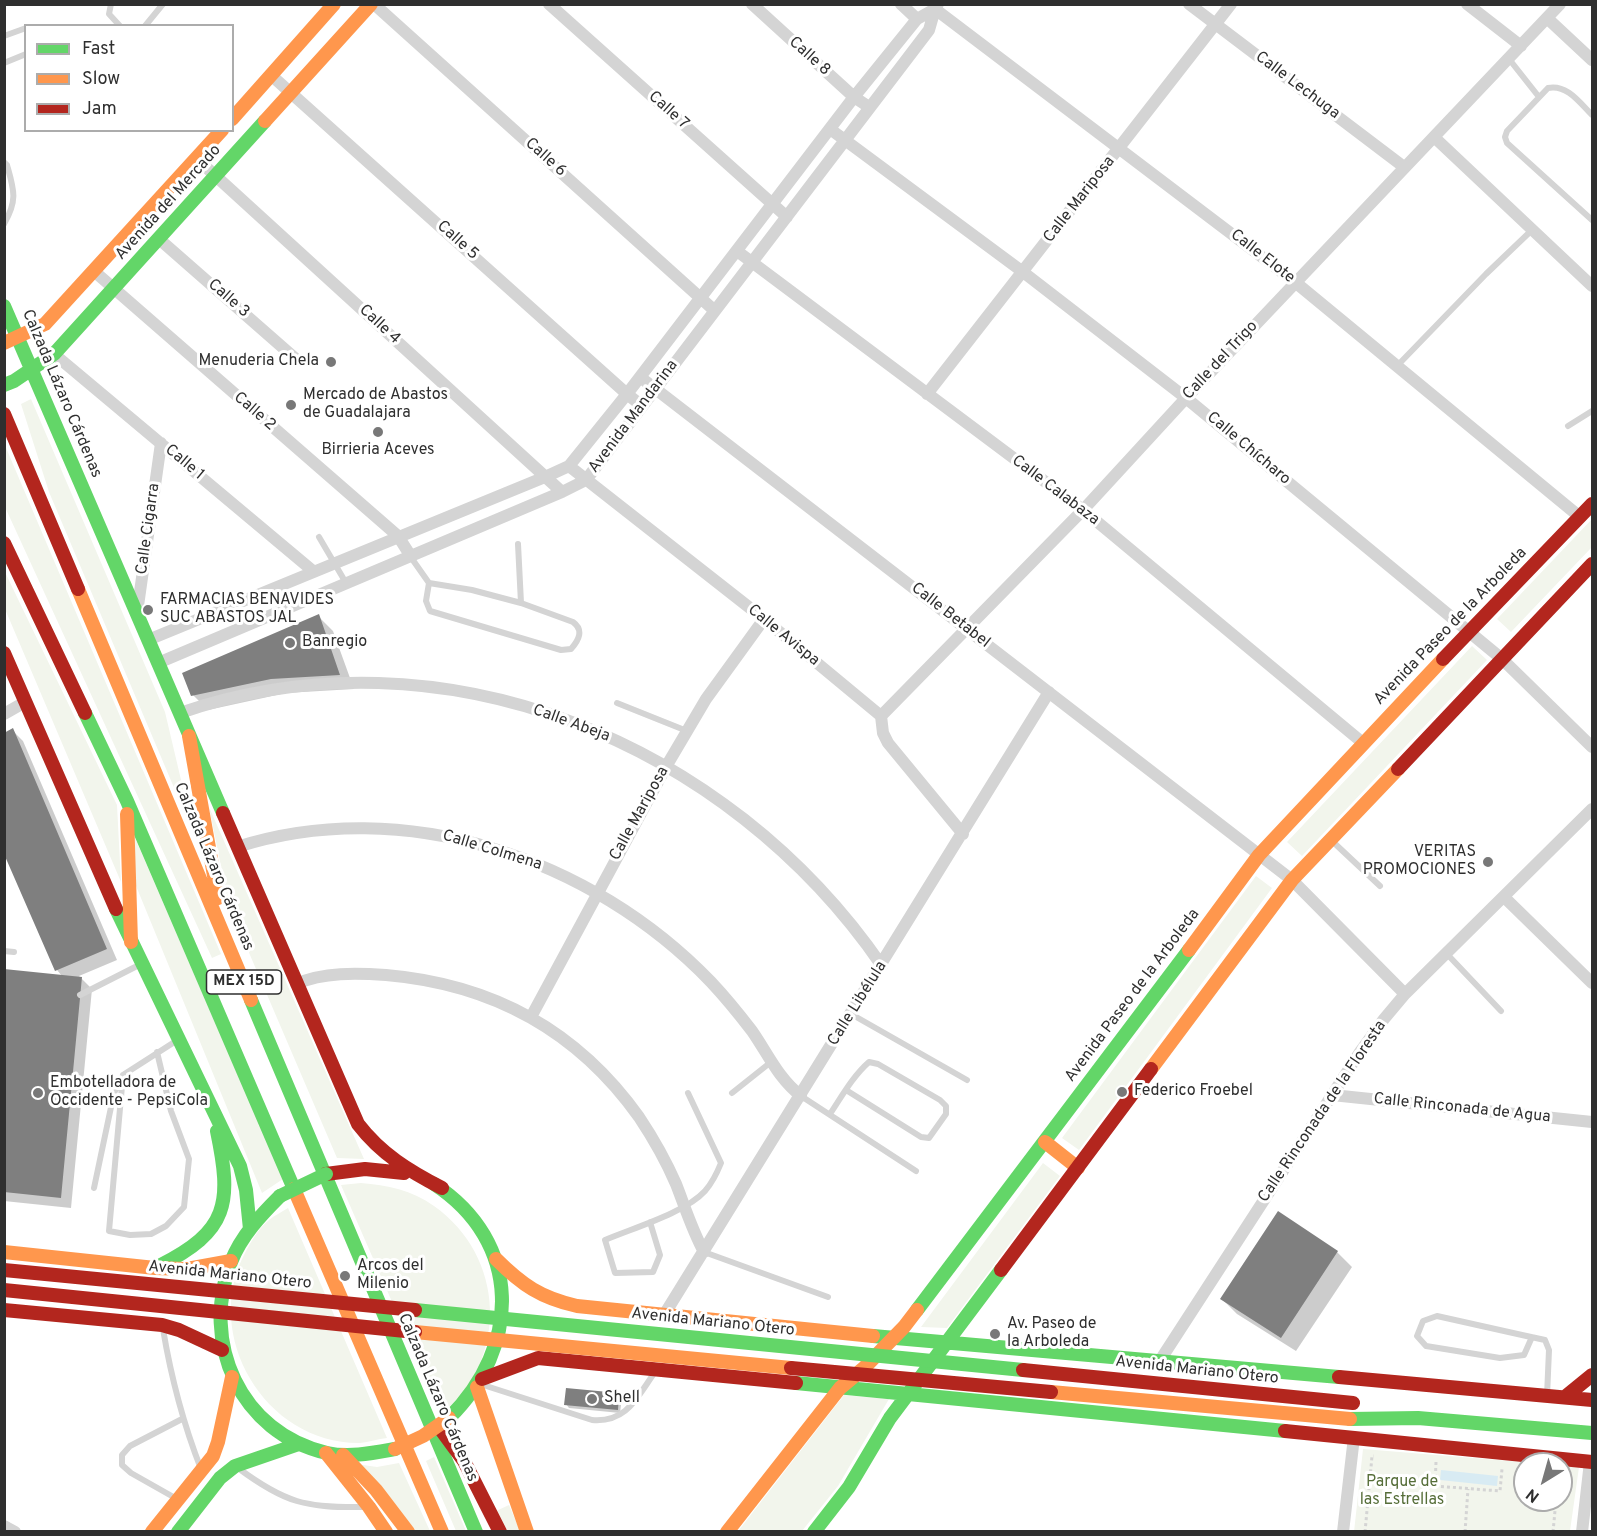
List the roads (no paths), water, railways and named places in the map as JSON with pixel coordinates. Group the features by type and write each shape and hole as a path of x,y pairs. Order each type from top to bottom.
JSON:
{"main road":[{"path":"234,117 334,4"},
{"name":"Avenida del Mercado","path":"4,385 54,354 373,4"},
{"name":"Avenida del Mercado","path":"4,343 45,324 95,272 220,132"},
{"name":"Calzada Lázaro Cárdenas","path":"4,306 358,1124 371,1143 396,1165 442,1188"},
{"name":"Calzada Lázaro Cárdenas","path":"4,414 477,1532"},
{"name":"Avenida Paseo de la Arboleda","path":"727,1532 840,1388 894,1338 1045,1142 1259,855 1469,631 1593,504"},
{"name":"MEX 15D","path":"4,543 127,801 442,1532"},
{"path":"814,1532 849,1487 890,1418 1292,880 1593,564"},
{"path":"5,655 131,942 240,1166 246,1190 250,1229"},
{"path":"189,736 225,938"},
{"path":"127,801 131,942"},
{"path":"155,1268 180,1256 197,1244 209,1231 218,1215 225,1193 214,1109"},
{"path":"1045,1142 1078,1168"},
{"path":"356,1167 386,1168 415,1175 442,1188 465,1207 483,1231 496,1259 502,1289 501,1320 495,1350 479,1383 449,1419 423,1436 395,1449 369,1454 326,1453 299,1444 278,1433 259,1418 244,1399 232,1377 222,1350 219,1328 224,1283 231,1261 250,1229 280,1196 326,1174 356,1167"},
{"name":"Avenida Mariano Otero","path":"4,1252 155,1268 187,1269 231,1261"},
{"name":"Avenida Mariano Otero","path":"496,1259 522,1286 555,1302 577,1306 947,1343 1593,1400"},
{"name":"Avenida Mariano Otero","path":"4,1270 1353,1403 1418,1418"},
{"name":"Avenida Mariano Otero","path":"4,1290 492,1340 1350,1419 1418,1418 1593,1433"},
{"path":"4,1310 162,1325 179,1330 222,1350"},
{"path":"538,1358 548,1344 554,1343 923,1374"},
{"path":"479,1383 538,1358 1591,1462"},
{"path":"1565,1397 1593,1375"},
{"path":"152,1532 213,1456 232,1377"},
{"path":"479,1383 527,1532"},
{"path":"423,1406 464,1461 500,1532"},
{"path":"178,1532 220,1478 235,1466 299,1444"},
{"path":"326,1453 386,1532"},
{"path":"343,1455 376,1490 408,1532"}],"street":[{"name":"Calle 6","path":"373,4 715,311"},
{"name":"Calle 7","path":"549,4 787,217"},
{"name":"Calle 8","path":"752,4 854,97 869,107"},
{"path":"901,4 917,19"},
{"name":"Calle Lechuga","path":"1189,4 1404,167"},
{"name":"Calle Mariposa","path":"927,394 1232,4"},
{"path":"1467,4 1521,46"},
{"name":"Calle del Trigo","path":"880,716 1083,510 1295,282 1560,4"},
{"name":"Avenida Mandarina","path":"148,640 569,466 627,394 854,97 917,19 937,7"},
{"name":"Avenida Mandarina","path":"158,663 586,480 929,30 937,7"},
{"name":"Calle Elote","path":"937,7 1295,282 1580,517"},
{"path":"1547,18 1593,60"},
{"name":"Calle 5","path":"272,76 642,406"},
{"name":"Calle Chícharo","path":"830,129 1023,272 1186,398 1502,659 1593,747"},
{"path":"1434,137 1593,286"},
{"name":"Calle 4","path":"196,158 562,492"},
{"name":"Calle 3","path":"159,238 297,360"},
{"name":"Calle Calabaza","path":"737,251 1083,510 1363,743"},
{"name":"Calle 2","path":"95,272 398,536 410,555"},
{"name":"Calle 1","path":"54,354 313,571"},
{"name":"Calle Betabel","path":"640,377 1292,880 1405,994"},
{"name":"Calle Cigarra","path":"137,614 161,443"},
{"name":"Calle Avispa","path":"569,466 764,619 880,716"},
{"name":"Calle Mariposa","path":"531,1017 667,765 712,689 764,619"},
{"name":"Calle Abeja","path":"180,713 206,704 262,691 308,685 389,684 493,698 533,709 621,741 667,765 734,811 794,862 839,910 882,966"},
{"name":"Calle Libélula","path":"664,1315 882,966 1049,692"},
{"path":"4,714 25,702"},
{"path":"880,716 883,733 888,743 963,834"},
{"name":"Calle Rinconada de la Floresta","path":"1159,1362 1371,1036 1405,994 1593,809"},
{"name":"Calle Colmena","path":"237,847 286,834 315,830 387,829 459,838 524,858 597,892 656,933 710,981 740,1015 779,1075 801,1096"},
{"path":"1504,897 1593,983"},
{"path":"296,984 312,977 356,974 421,979 478,993 531,1017 561,1037 593,1063 623,1096 653,1138 667,1164 694,1233 704,1252"},
{"name":"Calle Rinconada de Agua","path":"1332,1095 1593,1122"},
{"path":"1343,1532 1354,1437"},
{"path":"1582,1532 1591,1462"},
{"path":"4,1526 15,1532"}],"lane":[{"path":"111,4 109,15 118,24"},
{"path":"146,24 163,4"},
{"path":"4,36 24,29"},
{"path":"4,63 24,55"},
{"path":"1509,59 1539,98"},
{"path":"1593,115 1564,89 1556,86 1548,88 1507,131 1506,140 1593,220"},
{"path":"4,162 15,192 13,208 4,224"},
{"path":"1397,366 1486,274 1533,230"},
{"path":"1568,426 1593,411"},
{"path":"319,537 346,583"},
{"path":"518,544 521,603"},
{"path":"410,555 429,583 427,607 435,614 561,650 574,645 580,632 578,626 573,622 521,603 472,590 429,583"},
{"path":"617,703 687,731"},
{"path":"1331,840 1380,886"},
{"path":"4,951 14,952"},
{"path":"1447,954 1501,1011"},
{"path":"80,994 142,963"},
{"path":"851,1014 967,1080"},
{"path":"94,1188 114,1092 123,1075 179,1039"},
{"path":"123,1075 109,1231 130,1235 151,1234 166,1226 184,1207 189,1159 171,1111 158,1052"},
{"path":"732,1093 771,1062"},
{"path":"830,1114 846,1090 862,1067 869,1062 878,1064 940,1100 946,1106 946,1114 929,1138 921,1137 846,1090"},
{"path":"650,1222 660,1255 653,1272 615,1273 605,1240 684,1207 704,1192 722,1163 688,1093"},
{"path":"801,1096 916,1171"},
{"path":"704,1252 828,1297"},
{"path":"1532,1337 1524,1355 1500,1358 1426,1346 1417,1336 1423,1322 1437,1316 1532,1337 1545,1341 1549,1350 1547,1396"},
{"path":"162,1325 171,1377 182,1419 202,1471"},
{"path":"479,1383 592,1420 606,1421 619,1417 629,1408 657,1369"},
{"path":"178,1500 131,1473 122,1465 122,1455 130,1446 182,1419"},
{"path":"235,1466 266,1489 298,1503 330,1508 369,1507"}],"place":[{"name":"Menuderia Chela","path":"331,362"},
{"name":"Mercado de Abastos de Guadalajara","path":"291,405"},
{"name":"Birrieria Aceves","path":"378,432"},
{"name":"FARMACIAS BENAVIDES SUC ABASTOS JAL","path":"148,610"},
{"name":"Banregio","path":"290,643"},
{"name":"VERITAS PROMOCIONES","path":"1488,862"},
{"name":"Federico Froebel","path":"1122,1092"},
{"name":"Embotelladora de Occidente - PepsiCola","path":"38,1093"},
{"name":"Arcos del Milenio","path":"345,1276"},
{"name":"Av. Paseo de la Arboleda","path":"995,1334"},
{"name":"Shell","path":"592,1399"}],"park label":[{"name":"Parque de las Estrellas","path":"1402,1492"}]}
